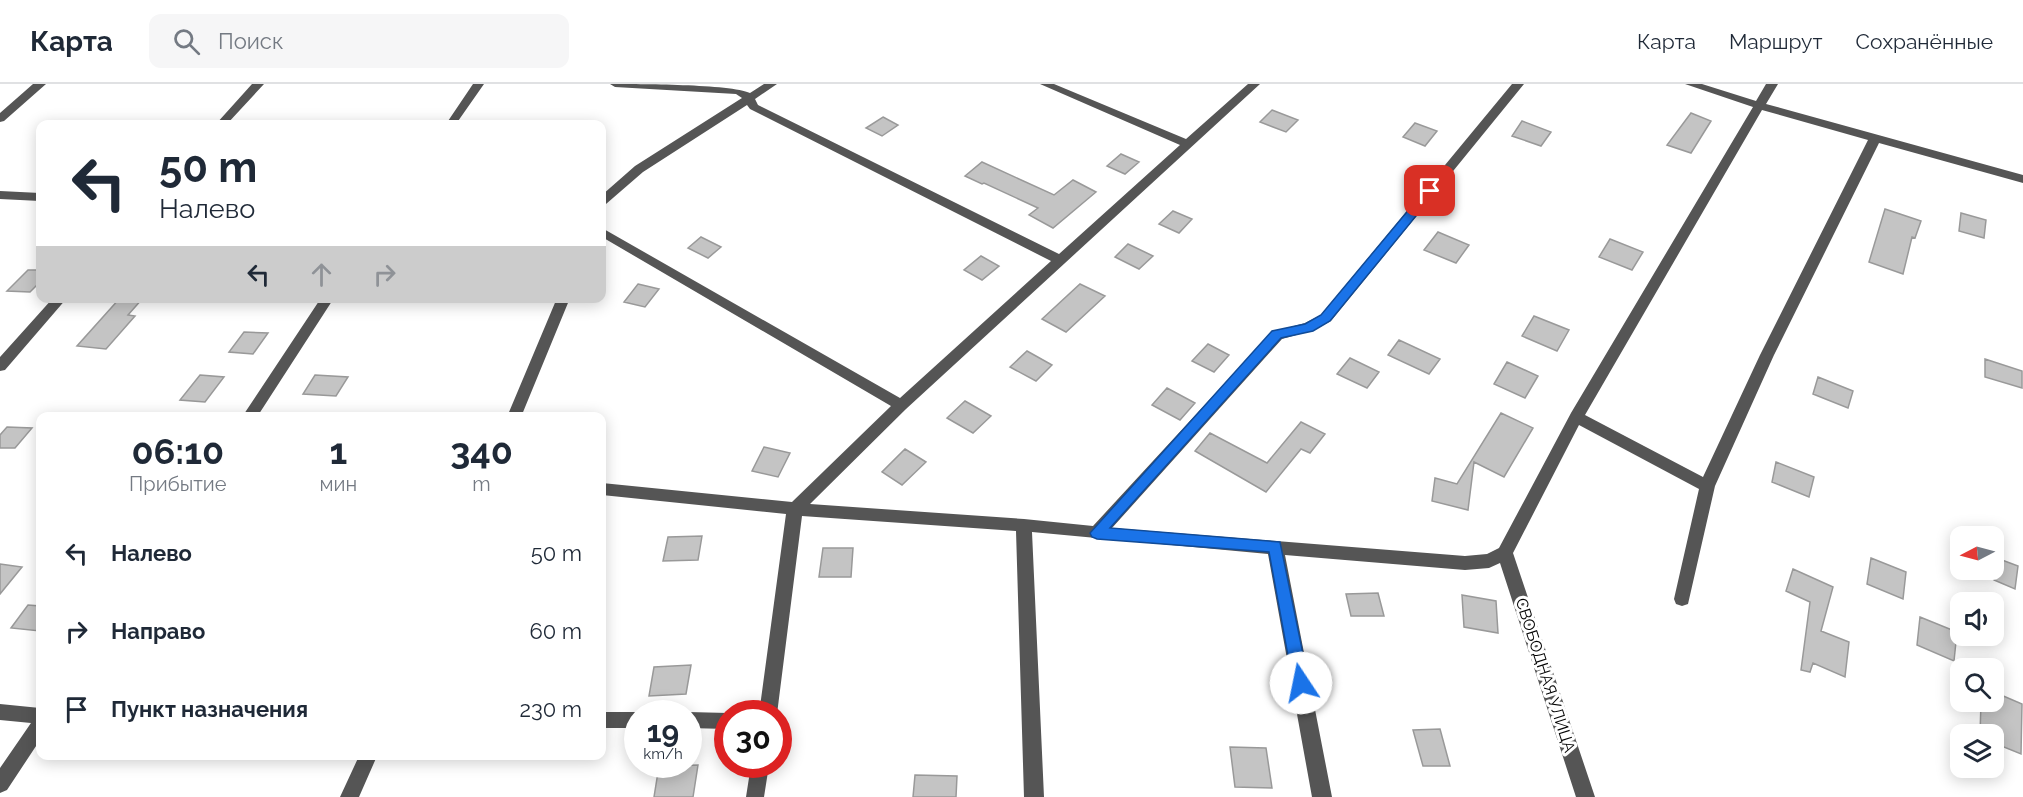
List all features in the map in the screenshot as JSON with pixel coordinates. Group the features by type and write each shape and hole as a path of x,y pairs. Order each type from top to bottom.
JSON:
{"street":[{"path":"0,119 40,84"},
{"path":"224,120 258,84"},
{"path":"454,120 478,84"},
{"path":"615,84 739,91 749,98 754,107 1060,260"},
{"path":"708,84 719,89"},
{"path":"606,198 639,169 772,84"},
{"path":"1045,84 1187,144"},
{"path":"770,700 795,509 901,405 1254,84"},
{"path":"1097,533 1277,334 1309,327 1326,318 1518,84"},
{"path":"1691,84 1760,106 2023,179"},
{"path":"606,489 795,509 1024,525 1465,563 1489,561 1505,553 1576,417 1772,84"},
{"path":"1682,598 1707,486 1767,355 1875,138"},
{"path":"0,195 36,197"},
{"path":"606,234 901,405"},
{"path":"0,366 57,303"},
{"path":"252,412 325,303"},
{"path":"516,412 562,303"},
{"path":"1576,417 1707,486"},
{"path":"1024,525 1034,797"},
{"path":"1275,546 1322,797"},
{"name":"СВОБОДНАЯ УЛИЦА","path":"1505,553 1586,797"},
{"path":"0,712 36,716"},
{"path":"606,720 624,720"},
{"path":"0,784 36,731"},
{"path":"349,797 366,760"},
{"path":"755,797 758,778"}],"building":[{"path":"1272,110 1298,120 1286,132 1260,122"},
{"path":"1691,113 1711,121 1691,153 1667,145"},
{"path":"883,117 898,125 882,136 866,128"},
{"path":"1522,121 1551,132 1541,146 1512,136"},
{"path":"1415,123 1437,131 1425,146 1403,137"},
{"path":"1121,154 1139,162 1125,174 1107,166"},
{"path":"982,162 1054,195 1073,180 1096,192 1053,228 1029,215 1038,208 965,176"},
{"path":"1885,209 1921,221 1915,238 1912,237 1903,274 1869,262"},
{"path":"1173,211 1192,219 1179,233 1159,224"},
{"path":"1961,213 1986,220 1984,238 1959,231"},
{"path":"1438,232 1469,245 1456,263 1424,250"},
{"path":"701,237 721,247 708,258 688,248"},
{"path":"1610,239 1643,252 1632,270 1599,257"},
{"path":"1128,244 1153,256 1139,269 1115,257"},
{"path":"981,256 999,266 982,280 964,270"},
{"path":"28,270 36,270 36,286 30,292 7,291"},
{"path":"638,284 659,289 645,307 624,302"},
{"path":"1080,284 1105,296 1066,332 1042,319"},
{"path":"116,303 139,303 128,315 135,316 106,349 77,346"},
{"path":"1534,316 1569,330 1557,351 1522,336"},
{"path":"244,332 268,333 253,354 229,352"},
{"path":"1399,340 1440,359 1429,374 1388,355"},
{"path":"1208,344 1229,355 1214,372 1192,361"},
{"path":"1027,351 1052,365 1036,381 1010,367"},
{"path":"1350,358 1379,372 1367,388 1337,374"},
{"path":"1985,359 2022,371 2022,388 1985,377"},
{"path":"1507,362 1538,376 1525,398 1494,384"},
{"path":"200,375 224,377 205,402 180,400"},
{"path":"315,375 348,377 336,396 303,394"},
{"path":"1818,377 1853,391 1848,408 1813,394"},
{"path":"1167,388 1195,403 1180,420 1152,405"},
{"path":"965,401 991,416 973,433 947,418"},
{"path":"1501,413 1533,428 1504,477 1474,462 1468,510 1432,501 1435,478 1457,484"},
{"path":"1301,422 1325,434 1310,453 1301,449 1266,492 1195,451 1210,433 1267,463"},
{"path":"7,427 32,428 15,448 0,448 0,435"},
{"path":"764,447 790,453 778,477 752,471"},
{"path":"905,449 926,462 902,485 882,472"},
{"path":"1776,462 1814,477 1809,497 1772,482"},
{"path":"702,536 698,560 663,561 668,537"},
{"path":"823,548 853,548 851,577 819,577"},
{"path":"1871,558 1906,572 1903,599 1867,584"},
{"path":"2004,561 2018,566 2015,589 1994,580 2004,580"},
{"path":"0,564 22,567 0,594"},
{"path":"1793,569 1833,587 1821,631 1849,642 1845,677 1813,663 1810,672 1801,670 1810,602 1786,591"},
{"path":"1378,593 1384,616 1351,616 1346,594"},
{"path":"1462,595 1496,601 1498,633 1464,627"},
{"path":"28,605 36,606 36,631 11,628"},
{"path":"1920,617 1950,629 1950,646 1956,646 1954,658 1950,659 1917,645"},
{"path":"691,665 686,694 649,696 654,667"},
{"path":"2004,696 2022,704 2021,754 2004,747 2004,724 1980,724 1981,712 2004,712"},
{"path":"1440,729 1450,766 1423,766 1413,730"},
{"path":"1230,747 1266,748 1272,788 1235,787"},
{"path":"915,775 957,776 956,797 913,797"},
{"path":"657,778 696,778 693,797 654,797"}],"route":[{"path":"1301,683 1275,546 1097,533 1277,334 1309,327 1326,318 1430,191"}]}
